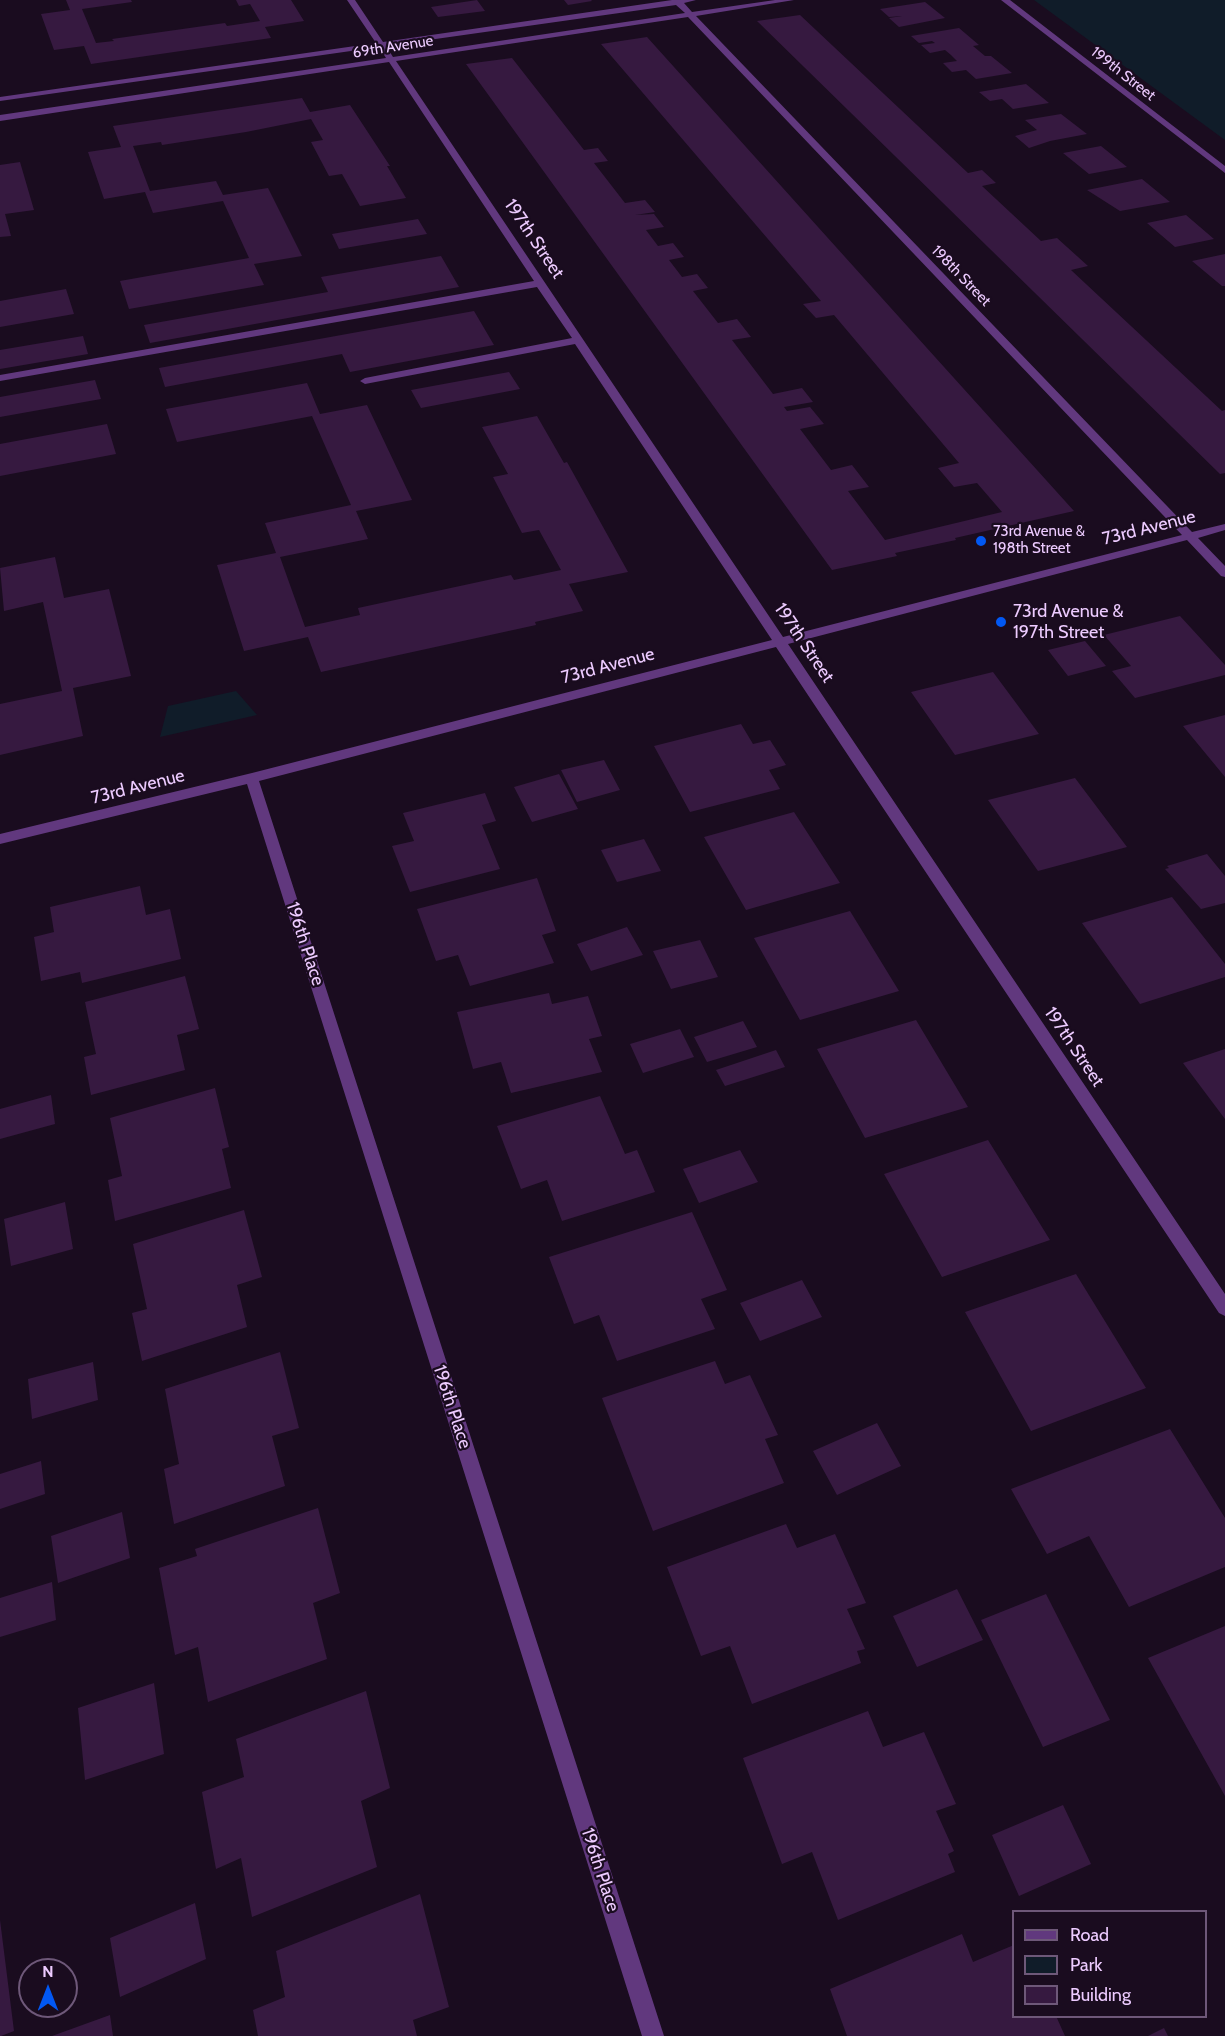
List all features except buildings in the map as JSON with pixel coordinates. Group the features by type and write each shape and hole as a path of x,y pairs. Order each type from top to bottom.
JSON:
{"street":[{"name":"197th Street","path":"351,0 1225,1308"},
{"name":"69th Avenue","path":"0,99 692,0"},
{"name":"69th Avenue","path":"0,118 790,0"},
{"name":"199th Street","path":"1005,0 1225,170"},
{"name":"198th Street","path":"677,1 1225,573"},
{"path":"0,378 541,284"},
{"path":"364,381 579,340"},
{"name":"73rd Avenue","path":"0,839 252,778 779,640 1225,527"},
{"name":"196th Place","path":"252,778 653,2036"}],"green space":[{"path":"1034,0 1225,0 1225,140"},
{"path":"236,691 257,715 160,737 168,706"}],"place":[{"name":"73rd Avenue & 198th Street","path":"981,541"},
{"name":"73rd Avenue & 197th Street","path":"1001,622"}]}
